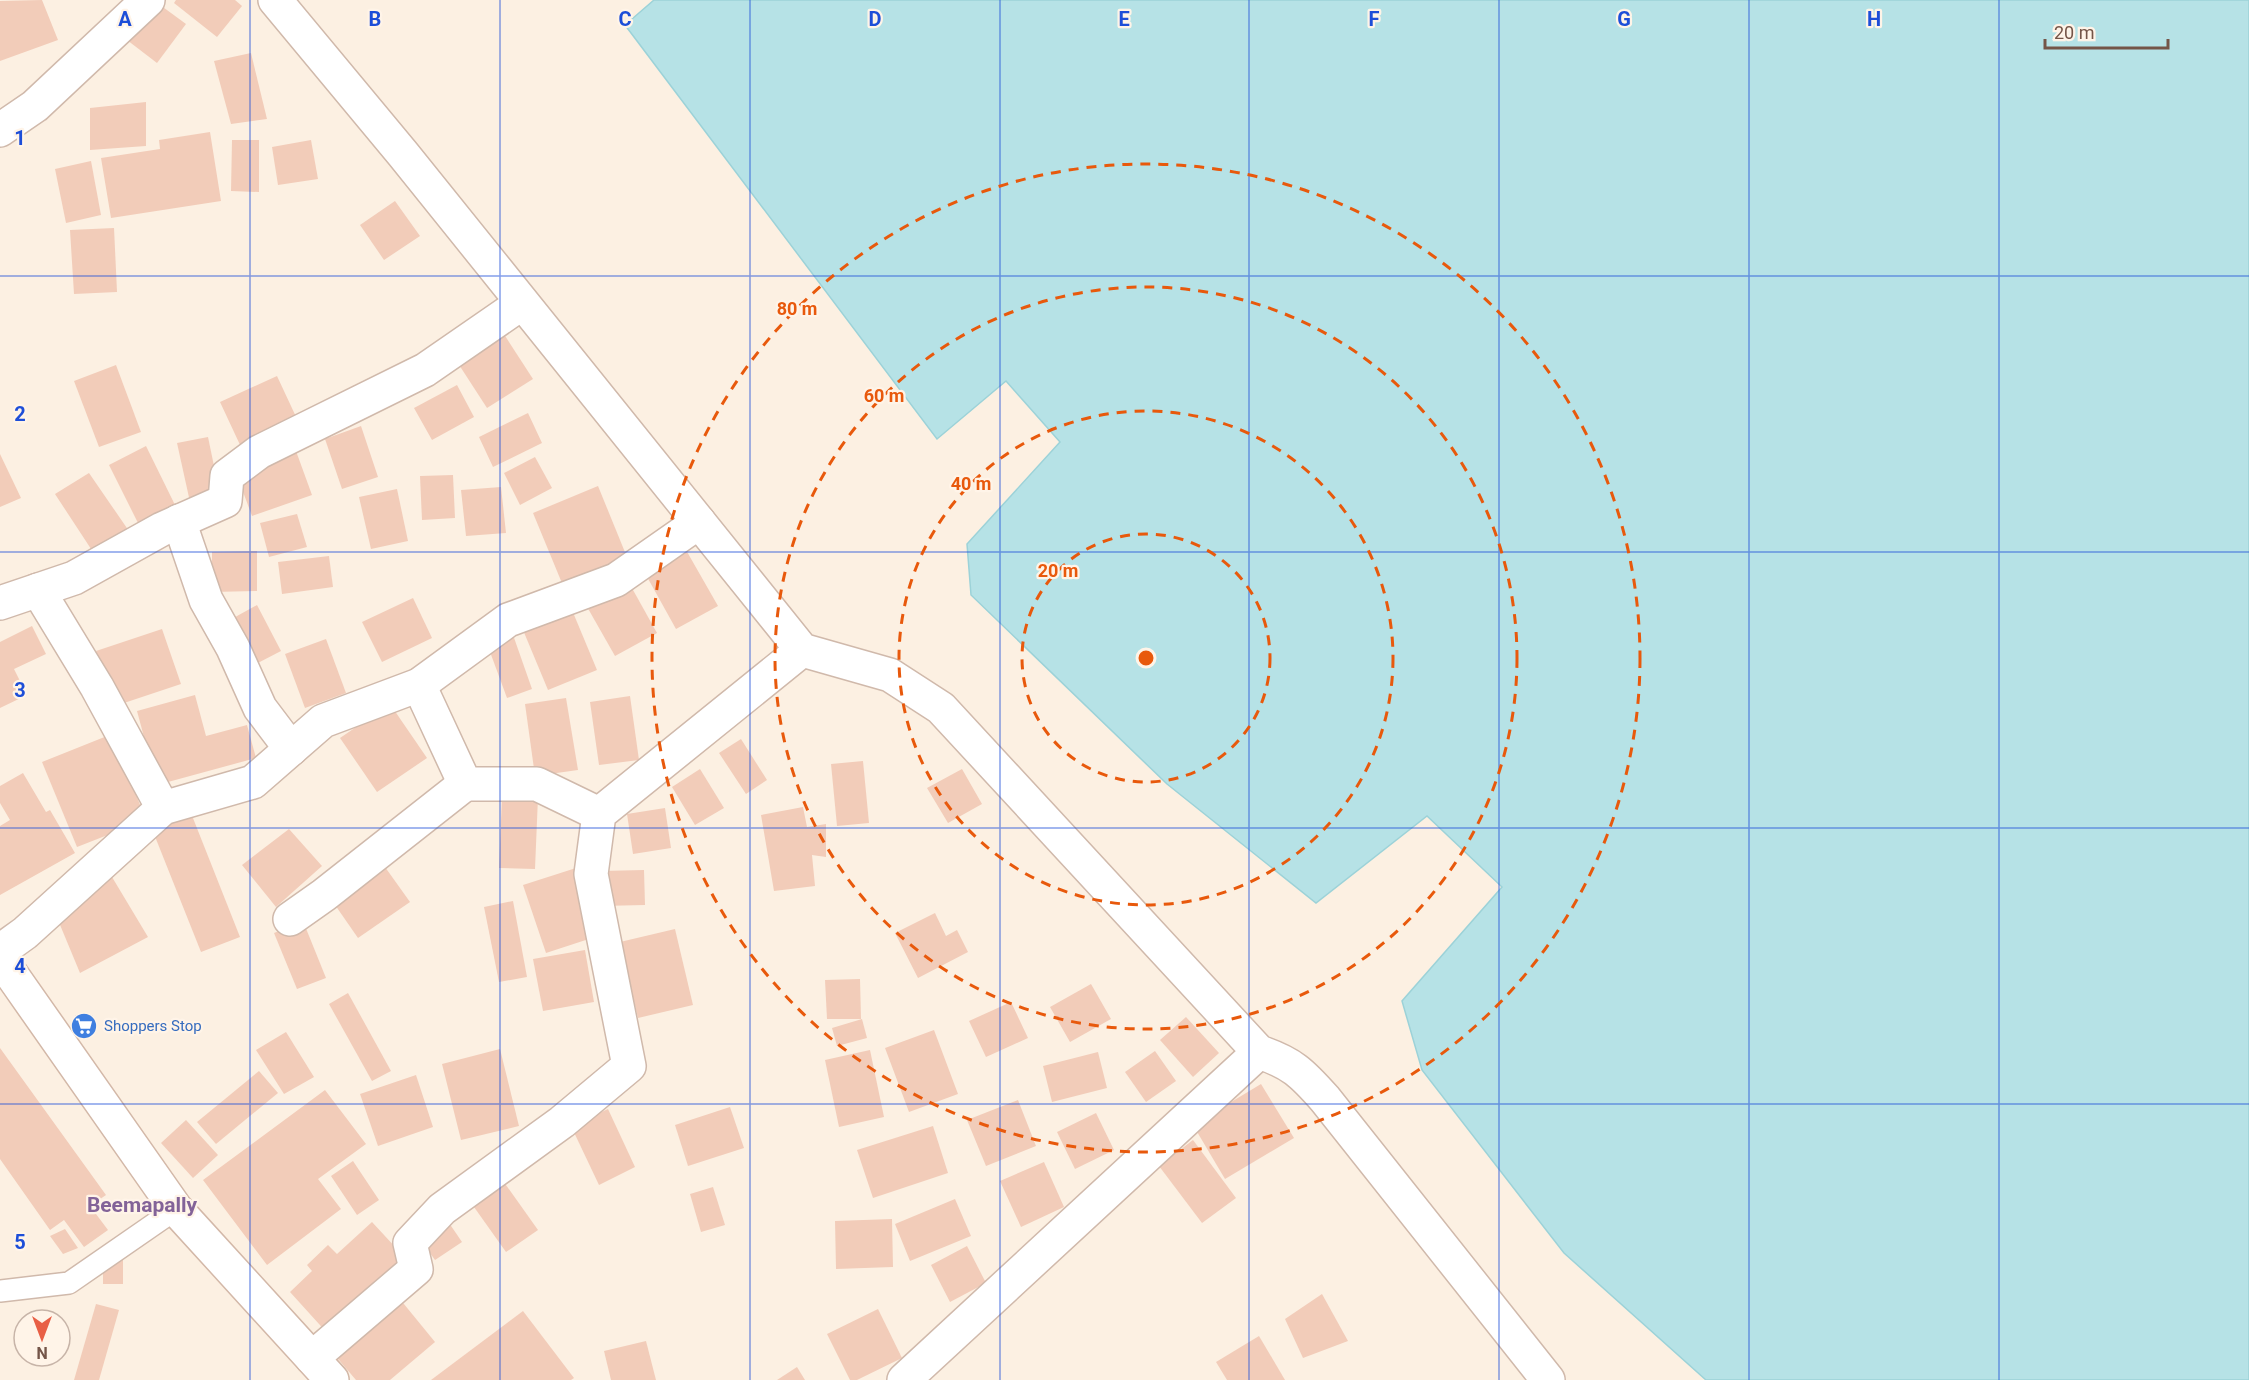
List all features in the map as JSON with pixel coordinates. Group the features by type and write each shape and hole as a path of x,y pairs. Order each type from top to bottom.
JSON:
{"street":[{"path":"0,130 35,106 148,0"},
{"path":"275,0 802,650 890,675 941,708 1259,1052 1282,1060 1303,1074 1548,1380"},
{"path":"0,603 74,578 179,521 225,501 227,476 259,452 425,370 522,303"},
{"path":"179,521 206,600 233,648 260,708 291,749"},
{"path":"0,951 25,933 163,808 253,782 323,721 419,685 508,620 616,580 699,522"},
{"path":"38,590 97,687 163,808"},
{"path":"0,958 176,1209 322,1369 416,1269 410,1243 442,1209 562,1122 629,1066 591,874 599,814 802,650"},
{"path":"419,685 465,784"},
{"path":"290,919 465,784 537,784 599,814"},
{"path":"904,1380 1259,1052"}],"lane":[{"path":"0,1291 69,1283 176,1209"}],"water":[{"path":"654,0 2249,0 2249,1380 1706,1380 1564,1253 1422,1070 1402,1001 1502,887 1427,816 1316,903 1167,784 971,595 967,544 1060,442 1006,381 937,439 625,25"}],"building":[{"path":"42,0 58,40 0,61 0,1"},
{"path":"176,0 235,0 242,6 217,37 174,3"},
{"path":"156,2 186,24 157,63 127,40"},
{"path":"251,53 267,119 231,124 214,61"},
{"path":"146,102 146,146 90,150 90,108"},
{"path":"210,132 221,201 111,218 101,158 160,149 159,140"},
{"path":"232,140 259,140 259,192 231,191"},
{"path":"311,140 318,179 278,185 272,147"},
{"path":"91,161 101,215 66,223 55,169"},
{"path":"395,201 420,236 384,260 360,225"},
{"path":"114,228 117,292 74,294 70,230"},
{"path":"498,325 533,379 487,408 452,354"},
{"path":"116,365 141,432 99,447 74,381"},
{"path":"277,376 298,421 241,447 220,402"},
{"path":"457,385 474,417 432,440 414,408"},
{"path":"528,413 542,443 493,467 479,437"},
{"path":"361,426 378,477 342,489 325,439"},
{"path":"208,437 220,495 190,502 177,443"},
{"path":"146,446 175,505 138,523 109,465"},
{"path":"296,451 312,495 252,516 236,473"},
{"path":"0,454 21,498 0,507"},
{"path":"535,457 552,488 520,505 504,473"},
{"path":"89,473 131,534 95,555 55,494"},
{"path":"453,475 455,518 422,520 420,476"},
{"path":"598,486 629,562 564,588 533,513"},
{"path":"501,487 506,533 466,536 461,490"},
{"path":"397,489 408,541 371,549 359,497"},
{"path":"297,514 307,547 269,557 260,523"},
{"path":"682,543 718,606 676,629 641,566"},
{"path":"257,551 257,591 212,592 212,552"},
{"path":"329,556 333,587 282,594 278,562"},
{"path":"628,581 657,633 615,656 586,605"},
{"path":"413,598 432,638 382,662 362,622"},
{"path":"257,605 281,651 252,666 228,621"},
{"path":"572,610 597,670 548,690 523,630"},
{"path":"32,626 46,654 14,669 27,695 0,708 0,642"},
{"path":"162,629 181,684 115,706 96,651"},
{"path":"512,632 532,689 507,698 486,641"},
{"path":"326,639 346,693 305,708 285,654"},
{"path":"195,695 206,736 247,725 256,758 157,785 137,711"},
{"path":"630,696 639,760 599,765 590,702"},
{"path":"566,698 578,770 535,776 525,704"},
{"path":"390,704 427,758 377,792 340,738"},
{"path":"112,734 146,820 77,847 42,762"},
{"path":"741,739 767,780 746,794 719,753"},
{"path":"863,761 869,823 837,826 831,764"},
{"path":"700,769 724,808 695,825 672,787"},
{"path":"962,769 982,804 948,823 927,788"},
{"path":"23,773 46,812 50,810 75,853 0,895 0,826 10,820 0,803 0,786"},
{"path":"502,796 538,797 535,869 499,868"},
{"path":"803,807 807,827 826,824 826,857 812,855 815,886 774,891 761,815"},
{"path":"189,808 240,937 201,952 150,824"},
{"path":"665,808 671,848 633,854 627,814"},
{"path":"289,829 322,866 276,907 242,865"},
{"path":"385,867 410,902 358,938 333,902"},
{"path":"576,868 598,936 546,953 523,885"},
{"path":"644,870 645,905 601,906 601,871"},
{"path":"109,872 148,937 80,973 58,920"},
{"path":"513,901 527,977 499,982 484,907"},
{"path":"935,913 946,936 957,930 968,952 918,978 895,933"},
{"path":"303,921 326,978 297,989 274,933"},
{"path":"675,929 693,1005 638,1018 620,942"},
{"path":"585,950 594,1002 543,1011 533,959"},
{"path":"860,979 861,1019 827,1019 825,980"},
{"path":"1091,984 1111,1019 1070,1042 1050,1007"},
{"path":"348,993 391,1071 372,1081 329,1004"},
{"path":"1011,1002 1028,1038 986,1057 969,1021"},
{"path":"1186,1017 1219,1053 1193,1077 1160,1040"},
{"path":"862,1019 867,1038 837,1046 832,1028"},
{"path":"934,1030 958,1094 909,1112 885,1048"},
{"path":"286,1032 314,1077 284,1094 256,1050"},
{"path":"0,1048 106,1195 90,1206 108,1230 84,1247 64,1220 50,1230 0,1159"},
{"path":"500,1049 519,1126 461,1140 442,1064"},
{"path":"870,1050 884,1117 839,1127 825,1060"},
{"path":"1155,1051 1176,1081 1146,1102 1125,1072"},
{"path":"1098,1052 1107,1088 1052,1102 1043,1066"},
{"path":"259,1071 278,1093 216,1144 197,1122"},
{"path":"416,1075 433,1127 378,1146 360,1094"},
{"path":"1261,1084 1294,1138 1225,1179 1193,1125"},
{"path":"325,1090 366,1144 318,1179 341,1209 267,1265 203,1180"},
{"path":"1018,1100 1036,1146 986,1166 967,1120"},
{"path":"730,1107 744,1148 688,1166 675,1125"},
{"path":"608,1109 635,1167 599,1185 571,1126"},
{"path":"1096,1113 1114,1150 1075,1169 1057,1132"},
{"path":"186,1120 218,1155 193,1178 161,1143"},
{"path":"933,1126 948,1173 873,1198 857,1150"},
{"path":"1193,1140 1236,1198 1202,1223 1159,1166"},
{"path":"353,1161 379,1200 357,1215 331,1176"},
{"path":"1044,1162 1064,1207 1021,1227 1000,1181"},
{"path":"501,1178 538,1230 506,1252 469,1200"},
{"path":"713,1187 725,1225 701,1232 690,1194"},
{"path":"955,1199 971,1236 910,1261 895,1224"},
{"path":"892,1219 893,1267 836,1269 835,1221"},
{"path":"447,1220 462,1242 435,1260 420,1239"},
{"path":"372,1222 409,1262 329,1335 290,1292 312,1271 307,1265 328,1245 337,1254"},
{"path":"65,1229 78,1248 63,1254 50,1236"},
{"path":"967,1246 986,1283 950,1302 931,1265"},
{"path":"103,1254 123,1254 123,1284 103,1284"},
{"path":"1322,1294 1348,1341 1303,1358 1285,1319"},
{"path":"399,1298 435,1342 390,1380 356,1380 333,1353"},
{"path":"96,1304 119,1310 99,1380 74,1380"},
{"path":"878,1309 902,1358 857,1380 850,1380 827,1334"},
{"path":"523,1311 574,1378 571,1380 431,1380"},
{"path":"1259,1336 1285,1380 1227,1380 1216,1362"},
{"path":"646,1341 656,1380 611,1380 604,1351"},
{"path":"797,1367 805,1380 777,1380"}],"place":[{"name":"Shoppers Stop","path":"84,1026"}],"district":[{"name":"Beemapally","path":"142,1205"}]}
